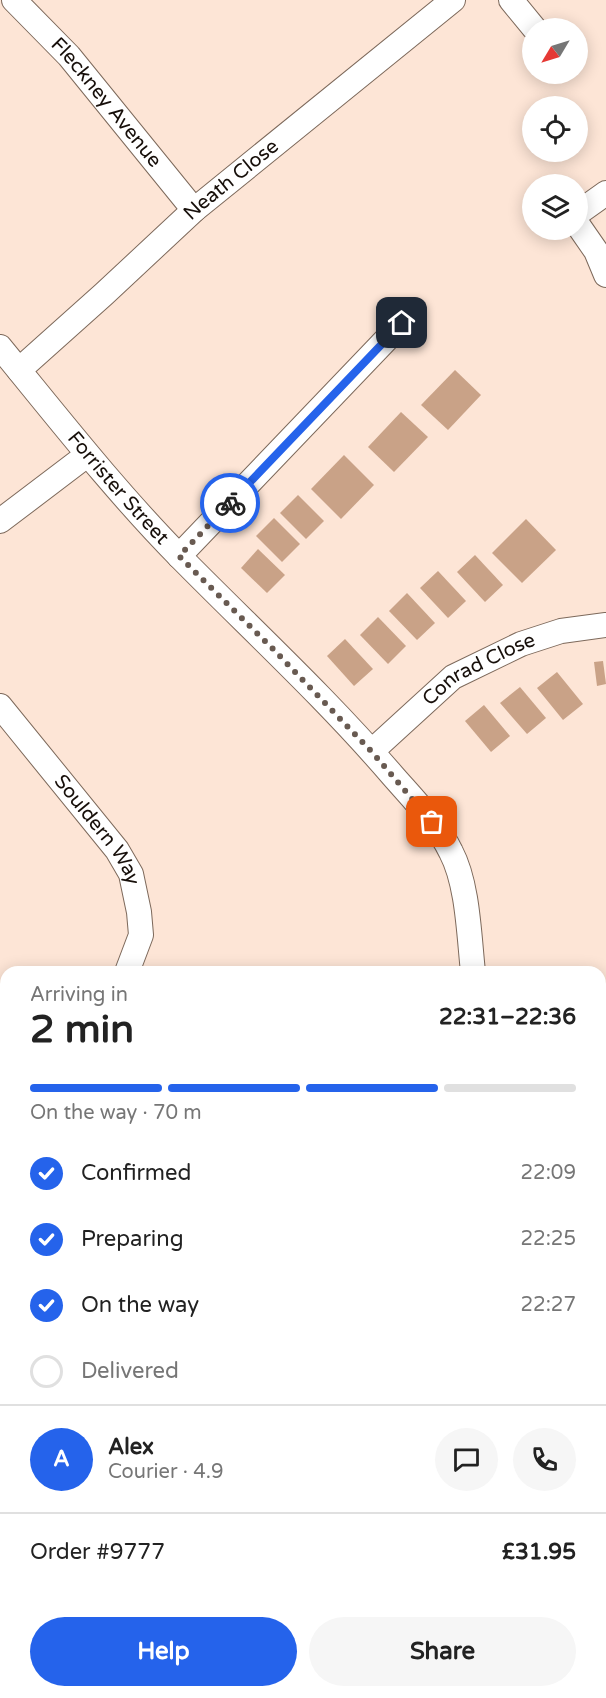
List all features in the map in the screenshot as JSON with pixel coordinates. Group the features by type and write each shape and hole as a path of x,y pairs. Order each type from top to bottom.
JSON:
{"street":[{"name":"Fleckney Avenue","path":"14,0 69,56 194,210"},
{"name":"Neath Close","path":"19,370 194,210 453,0"},
{"path":"511,0 526,18"},
{"path":"588,206 606,192"},
{"path":"588,239 606,274"},
{"path":"179,556 402,323"},
{"name":"Forrister Street","path":"0,347 87,455 179,556 372,752 432,822 452,853 463,886 472,966"},
{"path":"0,521 87,455"},
{"name":"Conrad Close","path":"372,752 453,677 531,641 561,631 606,625"},
{"name":"Souldern Way","path":"0,706 117,850 131,874 141,935 129,966"}],"building":[{"path":"455,370 481,395 448,430 421,405"},
{"path":"401,412 428,437 394,472 368,447"},
{"path":"344,455 374,485 341,519 311,489"},
{"path":"298,495 324,521 306,539 280,513"},
{"path":"274,518 300,544 282,562 256,536"},
{"path":"526,519 556,550 522,583 492,553"},
{"path":"258,549 285,575 267,593 241,568"},
{"path":"475,555 503,585 485,602 457,572"},
{"path":"438,571 466,601 448,618 420,588"},
{"path":"407,593 435,623 417,640 389,611"},
{"path":"378,617 406,646 388,664 360,635"},
{"path":"345,639 373,669 354,686 327,656"},
{"path":"603,661 606,684 597,686 594,662"},
{"path":"557,672 583,704 563,720 537,688"},
{"path":"520,687 546,718 527,734 500,703"},
{"path":"484,705 510,736 491,752 465,721"}],"way so far":[{"path":"230,503 179,556 372,752 432,822"}],"route":[{"path":"230,503 402,323"}]}
